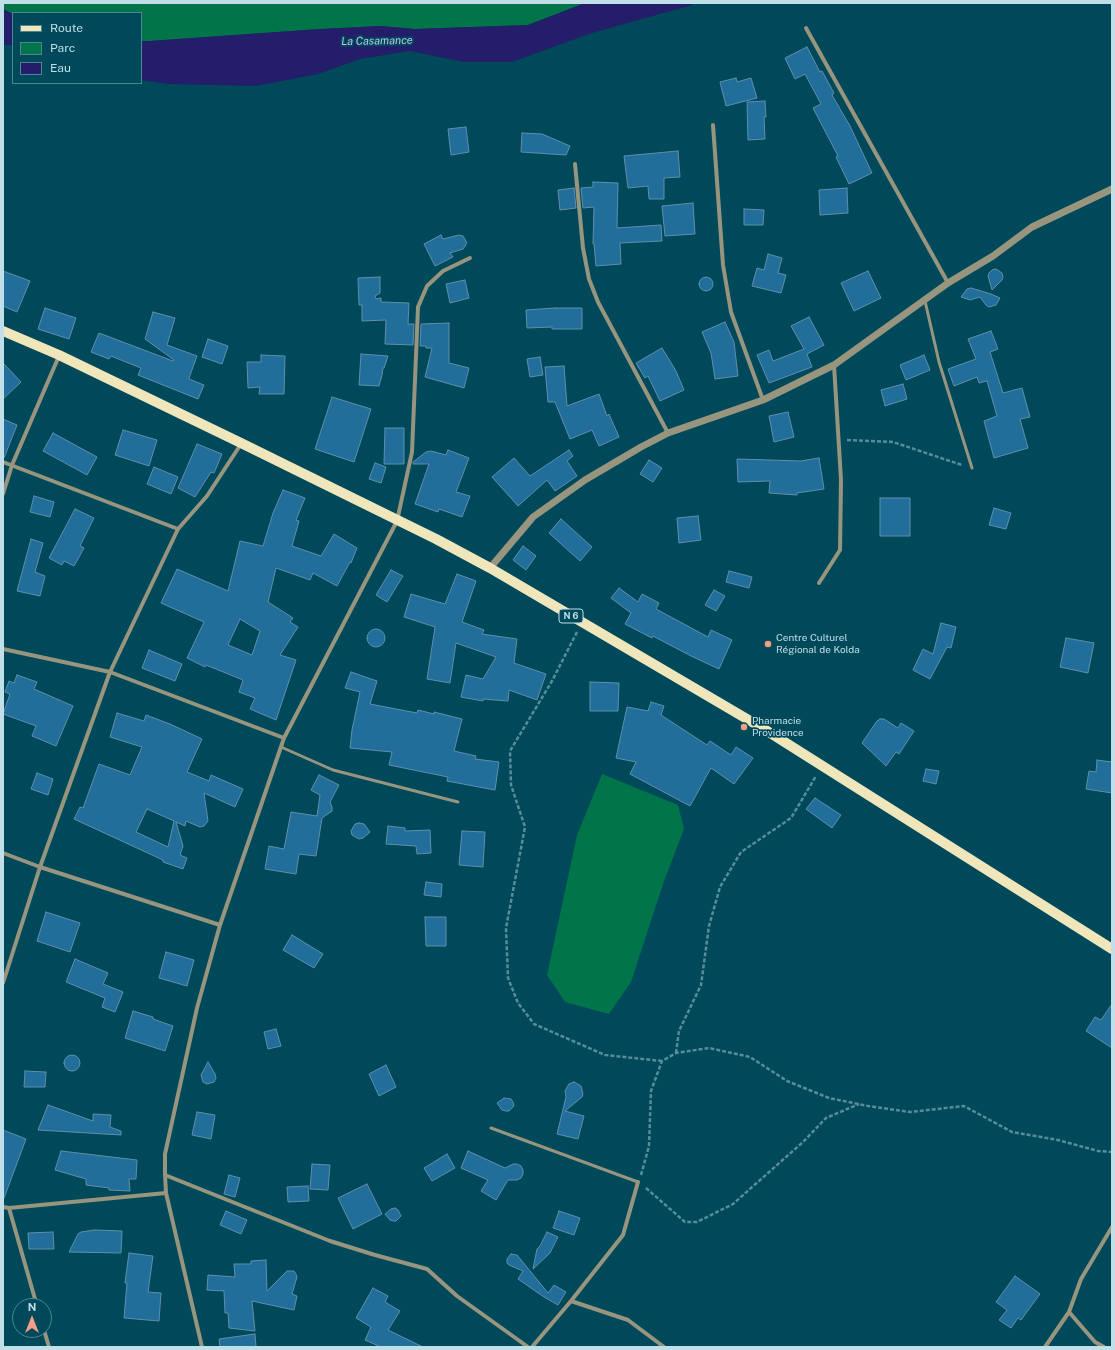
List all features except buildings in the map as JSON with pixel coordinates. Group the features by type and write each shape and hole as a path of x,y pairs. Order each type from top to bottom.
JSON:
{"main road":[{"name":"N 6","path":"3,331 59,355 241,443 436,539 490,568 764,729 1112,949"}],"street":[{"path":"806,28 948,284"},
{"path":"713,124 723,265 731,312 763,400"},
{"path":"575,164 583,248 589,279 598,302 668,433"},
{"path":"490,568 533,517 585,480 668,433 763,400 834,365 888,325 948,284 993,256 1032,227 1112,189"},
{"path":"202,1347 166,1193 165,1175 165,1154 197,1008 220,925 284,738 397,521 412,452 418,307 427,286 443,270 470,258"},
{"path":"3,494 12,465 59,355"},
{"path":"819,584 840,550 841,480 834,365"},
{"path":"3,983 40,867 110,672 178,529 207,496 241,443"},
{"path":"3,462 178,529"},
{"path":"3,649 110,672 284,738"},
{"path":"3,853 40,867 220,925"},
{"path":"165,1175 330,1241 427,1269 457,1296 528,1347"},
{"path":"532,1347 571,1302 623,1235 638,1182"},
{"path":"3,1207 9,1208 166,1193"},
{"path":"9,1208 35,1298"},
{"path":"1045,1347 1069,1312 1081,1279 1112,1227"},
{"path":"571,1302 628,1320 664,1347"},
{"path":"1069,1312 1095,1342 1104,1347"}],"lane":[{"path":"925,301 939,362 972,468"},
{"path":"281,747 333,770 458,802"},
{"path":"491,1128 638,1182"}],"path":[{"path":"838,439 893,442 972,468"},
{"path":"582,622 552,680 510,751 511,785 524,827 506,928 508,978 518,1002 534,1024 605,1055 662,1061 676,1053 709,1048 750,1057 787,1081 830,1098 910,1112 964,1106 1012,1132 1058,1140 1098,1151 1112,1152"},
{"path":"676,1053 679,1031 701,985 709,926 720,886 741,852 791,818 822,766"},
{"path":"662,1061 651,1090 649,1146 638,1182 685,1222 697,1222 733,1204 803,1142 826,1118 859,1104"}],"green space":[{"path":"3,3 585,3 528,25 415,29 381,26 150,41 142,41 142,12 12,12 12,14 3,9"},
{"path":"602,774 678,805 684,829 664,881 631,982 609,1014 565,1002 547,975 577,835"}],"water":[{"name":"La Casamance","path":"585,3 694,3 692,5 592,33 512,62 464,62 410,51 360,59 318,74 256,86 168,84 142,80 142,41 381,26 415,29 528,25"},
{"path":"3,9 12,14 12,45 3,45"}],"place":[{"name":"Centre Culturel Régional de Kolda","path":"768,644"},
{"name":"Pharmacie Providence","path":"744,727"}]}
